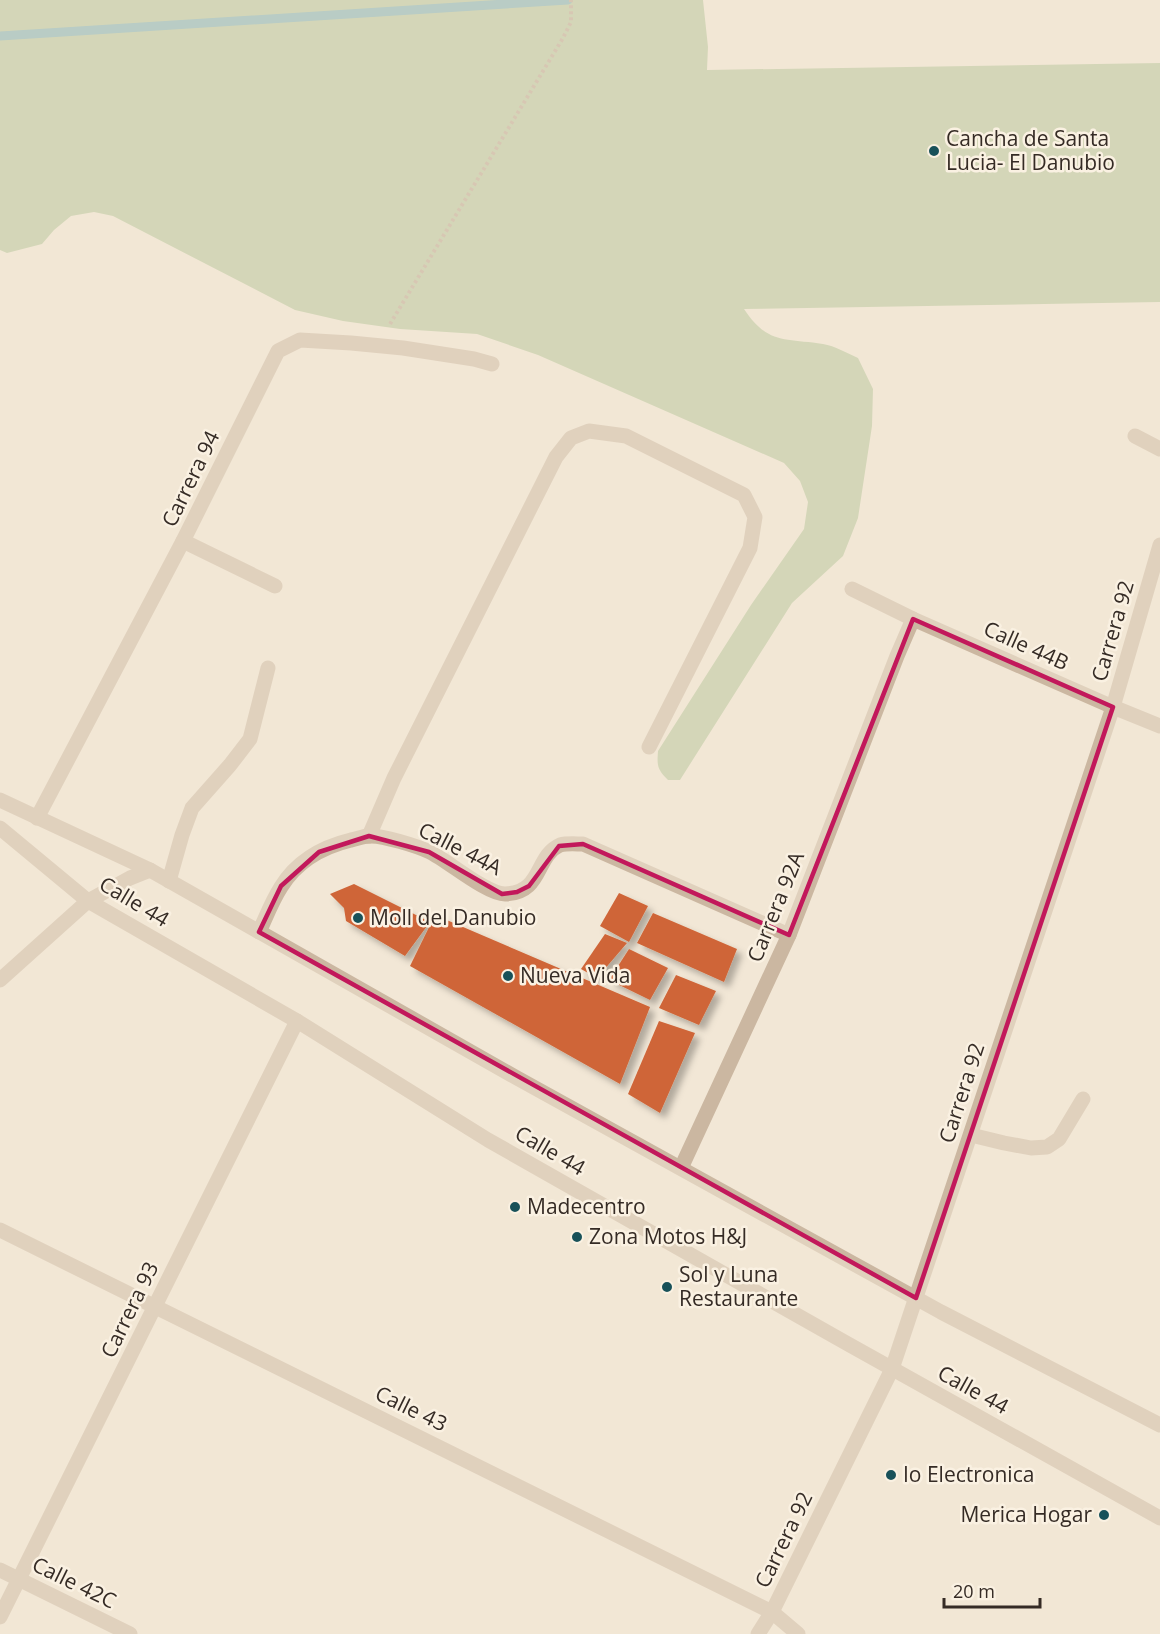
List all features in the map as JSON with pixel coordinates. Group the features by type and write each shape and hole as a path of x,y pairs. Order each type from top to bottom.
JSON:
{"street":[{"name":"Carrera 94","path":"37,818 183,541 278,351 300,340 376,345 474,359 492,364"},
{"path":"369,836 394,778 556,458 571,438 589,431 626,436 744,495 755,517 750,548 649,747"},
{"path":"1135,436 1160,449"},
{"path":"183,541 275,586"},
{"name":"Carrera 92","path":"758,1634 772,1612 891,1369 1113,707 1160,545"},
{"name":"Calle 44B","path":"852,589 913,619 1160,726"},
{"name":"Carrera 92A","path":"681,1168 789,935 913,619"},
{"path":"169,881 192,808 250,739 268,668"},
{"name":"Calle 44","path":"0,800 150,870 488,1062 941,1312 1158,1417"},
{"name":"Calle 44","path":"0,828 88,901 297,1021 488,1140 891,1369 1160,1518"},
{"name":"Calle 44A","path":"259,932 281,886 301,864 333,844 369,836 406,843 429,852 481,885 502,894 517,892 529,886 549,855 559,846 571,843 583,844 789,935"},
{"path":"0,981 88,901 150,870"},
{"name":"Carrera 93","path":"0,1617 297,1021"},
{"path":"971,1134 1022,1146 1047,1147 1059,1139 1083,1099"},
{"name":"Calle 43","path":"0,1230 772,1612 798,1634"},
{"name":"Calle 42C","path":"0,1570 130,1634"}],"path":[{"path":"376,345 563,38 571,22 571,0"}],"highlighted area":[{"path":"913,619 1113,707 916,1298 259,932 281,886 319,852 369,836 429,852 502,894 517,892 529,886 559,846 583,844 789,935"}],"green space":[{"path":"0,0 703,0 708,47 707,70 1160,63 1160,302 744,309 761,329 778,338 827,345 858,358 873,389 872,426 858,518 843,556 792,603 680,780 668,780 658,767 658,751 751,605 804,529 808,502 800,481 784,463 538,355 477,334 400,329 343,321 295,310 113,216 94,212 71,216 42,244 7,253 0,250"}],"building":[{"path":"354,884 430,922 405,956 346,921 344,908 330,894"},
{"path":"619,893 648,906 629,942 600,926"},
{"path":"653,913 737,949 724,982 637,943"},
{"path":"435,915 650,1007 620,1084 410,966"},
{"path":"605,934 627,943 597,978 581,969"},
{"path":"629,949 668,968 650,1000 609,980"},
{"path":"676,975 716,991 699,1025 659,1008"},
{"path":"659,1021 695,1033 660,1113 628,1094"}],"waterway":[{"path":"0,36 568,0"}],"place":[{"name":"Cancha de Santa Lucia- El Danubio","path":"934,151"},
{"name":"Moll del Danubio","path":"358,918"},
{"name":"Nueva Vida","path":"508,976"},
{"name":"Madecentro","path":"515,1207"},
{"name":"Zona Motos H&J","path":"577,1237"},
{"name":"Sol y Luna Restaurante","path":"667,1287"},
{"name":"Io Electronica","path":"891,1475"},
{"name":"Merica Hogar","path":"1104,1515"}]}
